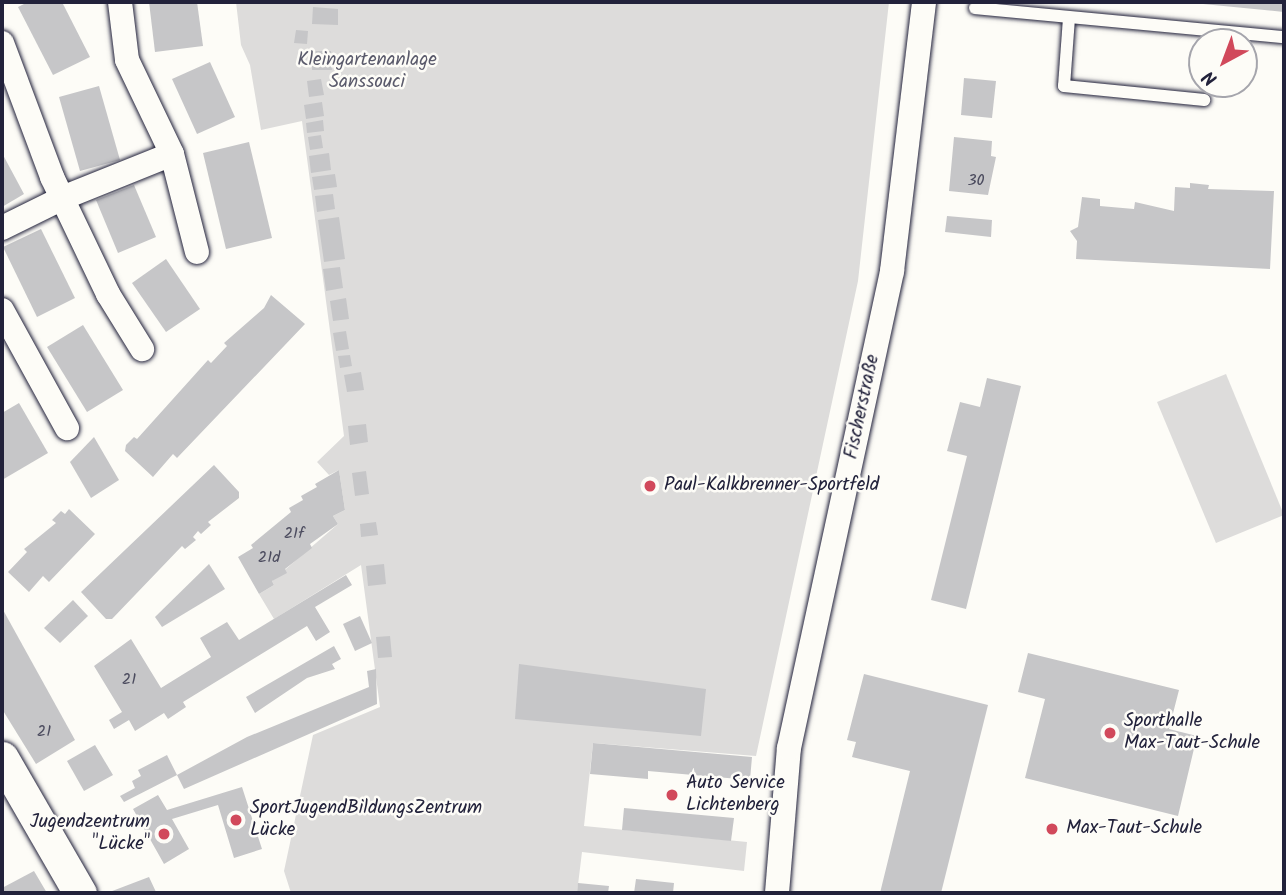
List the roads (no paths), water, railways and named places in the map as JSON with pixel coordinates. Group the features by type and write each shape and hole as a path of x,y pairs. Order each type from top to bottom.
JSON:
{"street":[{"path":"120,2 127,60 172,155 197,252"},
{"name":"Fischerstraße","path":"778,893 789,748 892,271 924,2"},
{"path":"2,43 52,177 65,197 108,294 142,349"},
{"path":"2,228 65,197 172,155"},
{"path":"2,310 67,428"},
{"path":"2,758 80,893"}],"lane":[{"path":"975,8 1284,37"},
{"path":"1069,18 1064,86 1204,100"}],"place":[{"name":"Paul-Kalkbrenner-Sportfeld","path":"650,486"},
{"name":"Sporthalle Max-Taut-Schule","path":"1110,733"},
{"name":"Auto Service Lichtenberg","path":"672,795"},
{"name":"SportJugendBildungsZentrum Lücke","path":"236,820"},
{"name":"Max-Taut-Schule","path":"1052,829"},
{"name":"Jugendzentrum \"Lücke\"","path":"164,834"}],"park label":[{"name":"Kleingartenanlage Sanssouci","path":"367,72"}]}
